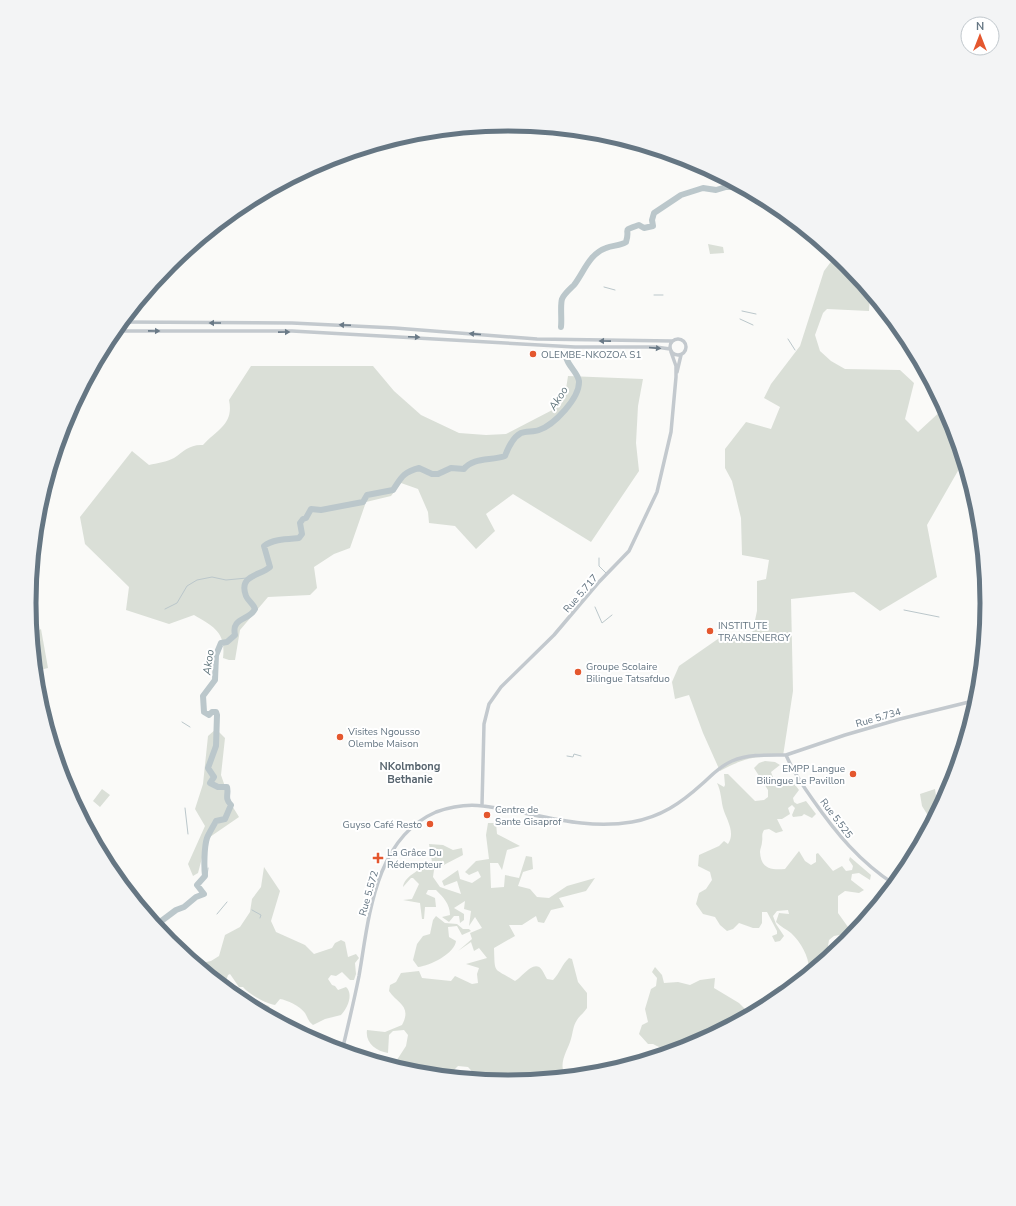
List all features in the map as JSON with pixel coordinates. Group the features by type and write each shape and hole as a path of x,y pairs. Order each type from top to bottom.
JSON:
{"street":[{"path":"123,331 292,331 575,347 656,347 670,351 676,355 681,355 686,348 684,342 678,339 672,341 537,339 394,328 292,323 130,322"},
{"path":"670,351 672,341"},
{"name":"Rue 5.717","path":"482,805 484,724 489,704 501,687 554,635 598,582 629,551 656,496 662,476 671,432 676,366 670,351"},
{"name":"Rue 5.717","path":"676,377 681,355"},
{"name":"Rue 5.734","path":"786,755 845,735 948,706 969,702"},
{"name":"Rue 5.572","path":"343,1045 355,998 372,903 391,852 414,825 432,814 456,807 482,805 565,821 605,825 631,822 653,816 672,808 719,769 731,761 757,756 786,755"},
{"name":"Rue 5.525","path":"786,755 808,793 840,837 866,863 889,880"}],"shaded area":[{"path":"708,244 723,247 724,253 710,254"},
{"path":"832,260 870,300 869,311 827,309 823,313 815,335 820,351 831,361 845,369 900,370 914,383 905,419 918,432 939,412 960,467 927,525 937,577 880,611 854,592 791,599 793,691 783,756 750,759 736,763 720,771 703,733 689,695 675,699 672,682 679,666 725,634 752,634 757,611 757,581 766,579 769,560 742,555 741,518 732,481 725,468 725,449 746,422 771,429 780,407 764,398 771,384 800,346 824,271"},
{"path":"251,366 373,366 394,391 421,415 459,433 486,435 506,434 560,406 566,389 568,376 643,379 638,406 636,443 639,471 591,542 513,494 486,514 495,531 476,549 455,526 429,523 428,512 418,489 401,483 391,496 366,502 350,548 334,554 314,567 317,588 310,595 268,597 240,630 235,660 229,660 223,658 223,642 217,631 194,615 169,624 126,610 129,587 85,544 80,517 132,451 149,465 174,458 191,447 203,445 224,426 229,415 229,400"},
{"path":"41,629 48,668 41,670 40,665 37,631"},
{"path":"216,729 225,738 221,775 231,804 239,817 207,839 198,873 193,876 188,864 205,826 195,809 203,784 208,736"},
{"path":"765,761 775,762 780,765 771,772 776,785 784,786 792,781 799,790 793,798 794,802 797,804 806,801 816,814 812,818 804,814 802,816 793,817 792,815 795,808 792,805 788,808 790,814 782,819 777,819 783,831 776,833 769,829 764,830 760,852 762,862 765,865 771,869 785,869 799,851 805,861 811,865 816,862 816,854 818,853 833,871 842,866 846,871 852,870 853,866 849,860 850,857 871,875 870,880 859,873 852,874 851,880 864,890 859,893 845,891 838,896 838,913 848,927 851,927 845,934 834,936 829,940 828,946 830,948 809,966 804,950 795,937 776,922 779,913 789,914 788,910 777,911 773,916 776,924 784,936 780,941 775,942 772,936 777,934 777,931 767,912 762,912 762,923 759,928 753,928 739,923 733,929 727,931 720,925 715,917 703,914 696,904 699,893 706,889 712,880 710,872 698,866 699,855 719,846 724,841 728,844 731,835 730,826 723,808 717,783 724,787 724,774 728,774 755,801 764,800 768,797 768,790 754,768 759,763"},
{"path":"102,789 110,795 100,807 93,801"},
{"path":"935,789 936,796 938,797 927,819 927,814 922,806 920,794"},
{"path":"488,823 496,823 497,834 520,846 507,850 502,870 498,863 490,863 491,888 504,887 505,875 519,878 526,856 532,857 533,869 523,872 518,886 530,889 537,897 549,898 567,886 595,878 586,891 559,898 564,907 551,910 544,923 538,922 536,916 522,925 509,925 515,936 494,948 495,967 499,972 515,981 535,966 542,970 547,979 553,980 567,960 569,958 572,959 578,982 587,993 587,1008 575,1025 563,1060 564,1072 508,1075 477,1074 474,1074 468,1067 458,1066 454,1072 416,1066 396,1061 406,1046 408,1035 404,1030 393,1031 389,1035 388,1053 372,1046 368,1039 367,1030 385,1032 402,1025 405,1019 405,1009 389,991 390,985 396,982 401,973 419,971 422,978 451,981 455,976 472,984 478,983 477,974 479,968 466,964 487,958 479,948 474,951 471,942 458,951 472,939 470,933 482,928 475,917 469,926 471,911 464,909 465,901 454,908 464,914 464,920 460,923 459,916 454,916 449,922 442,917 450,915 449,907 446,901 436,890 428,890 426,894 435,898 436,907 425,907 424,919 422,919 420,903 403,900 412,899 419,884 411,878 403,887 404,883 410,876 432,862 429,844 443,845 453,850 462,848 463,855 434,870 433,877 440,887 461,894 457,881 444,886 442,881 458,870 460,879 472,883 481,877 478,871 469,875 465,872 476,861 489,859 486,835"},
{"path":"264,867 280,891 271,921 276,932 305,945 314,954 332,948 335,943 341,940 345,942 348,957 356,954 359,958 355,963 356,974 354,980 350,980 342,972 336,976 331,975 328,979 338,990 346,987 348,990 350,997 349,1001 341,1015 325,1019 313,1025 303,1010 293,1004 280,999 275,1005 258,998 243,987 239,987 230,974 228,975 226,981 221,977 221,975 218,975 203,963 211,961 219,956 225,935 240,927 250,912 252,899 261,887"},
{"path":"436,916 445,923 457,924 463,929 469,929 471,931 462,935 457,926 448,927 449,937 456,941 455,946 441,958 429,964 418,967 413,960 417,944 423,936 430,934 433,920"},
{"path":"655,967 662,975 664,983 678,982 690,985 700,980 715,978 714,988 739,1003 746,1010 689,1039 663,1049 653,1044 648,1044 639,1034 642,1025 648,1022 645,1009 651,989 656,986 657,978 652,972"},
{"path":"779,986 782,986 769,995 771,992"},
{"path":"255,1001 269,1006 271,1012"}],"waterway":[{"name":"Akoo","path":"561,327 562,299 574,285 595,254 611,246 626,242 627,230 630,228 639,225 644,228 653,226 652,220 654,213 681,195 703,188 716,190 730,187"},
{"path":"604,287 615,290"},
{"path":"654,295 663,295"},
{"path":"742,311 756,314"},
{"path":"740,319 753,325"},
{"path":"788,339 795,350"},
{"name":"Akoo","path":"160,922 176,910 184,907 196,897 204,894 197,885 205,876 204,863 207,838 216,821 225,819 231,805 227,798 227,787 218,787 210,783 214,777 208,768 216,746 217,715 216,712 212,712 209,715 204,712 203,696 215,680 216,655 221,643 227,642 235,635 234,629 238,622 249,616 255,609 246,596 244,589 247,580 270,567 264,546 276,541 299,538 302,534 300,523 306,518 311,509 321,510 363,502 367,495 393,490 403,476 409,471 419,468 432,474 438,474 451,468 464,469 468,465 477,461 505,456 511,443 518,435 523,432 537,431 552,423 571,403 578,388 579,381 566,357"},
{"path":"599,558 599,566 606,573"},
{"path":"165,609 177,603 187,586 197,580 212,577 226,580 247,578"},
{"path":"595,607 602,623 612,615"},
{"path":"904,610 939,617"},
{"path":"182,722 190,727"},
{"path":"567,756 573,757 574,754 581,756"},
{"path":"185,808 188,834"},
{"name":"Akoo","path":"205,876 207,876 208,868"},
{"path":"217,914 227,902"},
{"path":"252,910 261,915 260,918"}],"place":[{"name":"OLEMBE-NKOZOA S1","path":"533,354"},
{"name":"INSTITUTE TRANSENERGY","path":"710,631"},
{"name":"Groupe Scolaire Bilingue Tatsafduo","path":"578,672"},
{"name":"Visites Ngousso Olembe Maison","path":"340,737"},
{"name":"EMPP Langue Bilingue Le Pavillon","path":"853,774"},
{"name":"Centre de Sante Gisaprof","path":"487,815"},
{"name":"Guyso Café Resto","path":"430,824"},
{"name":"La Grâce Du Rédempteur","path":"378,858"}],"district":[{"name":"NKolmbong Bethanie","path":"410,772"}]}
